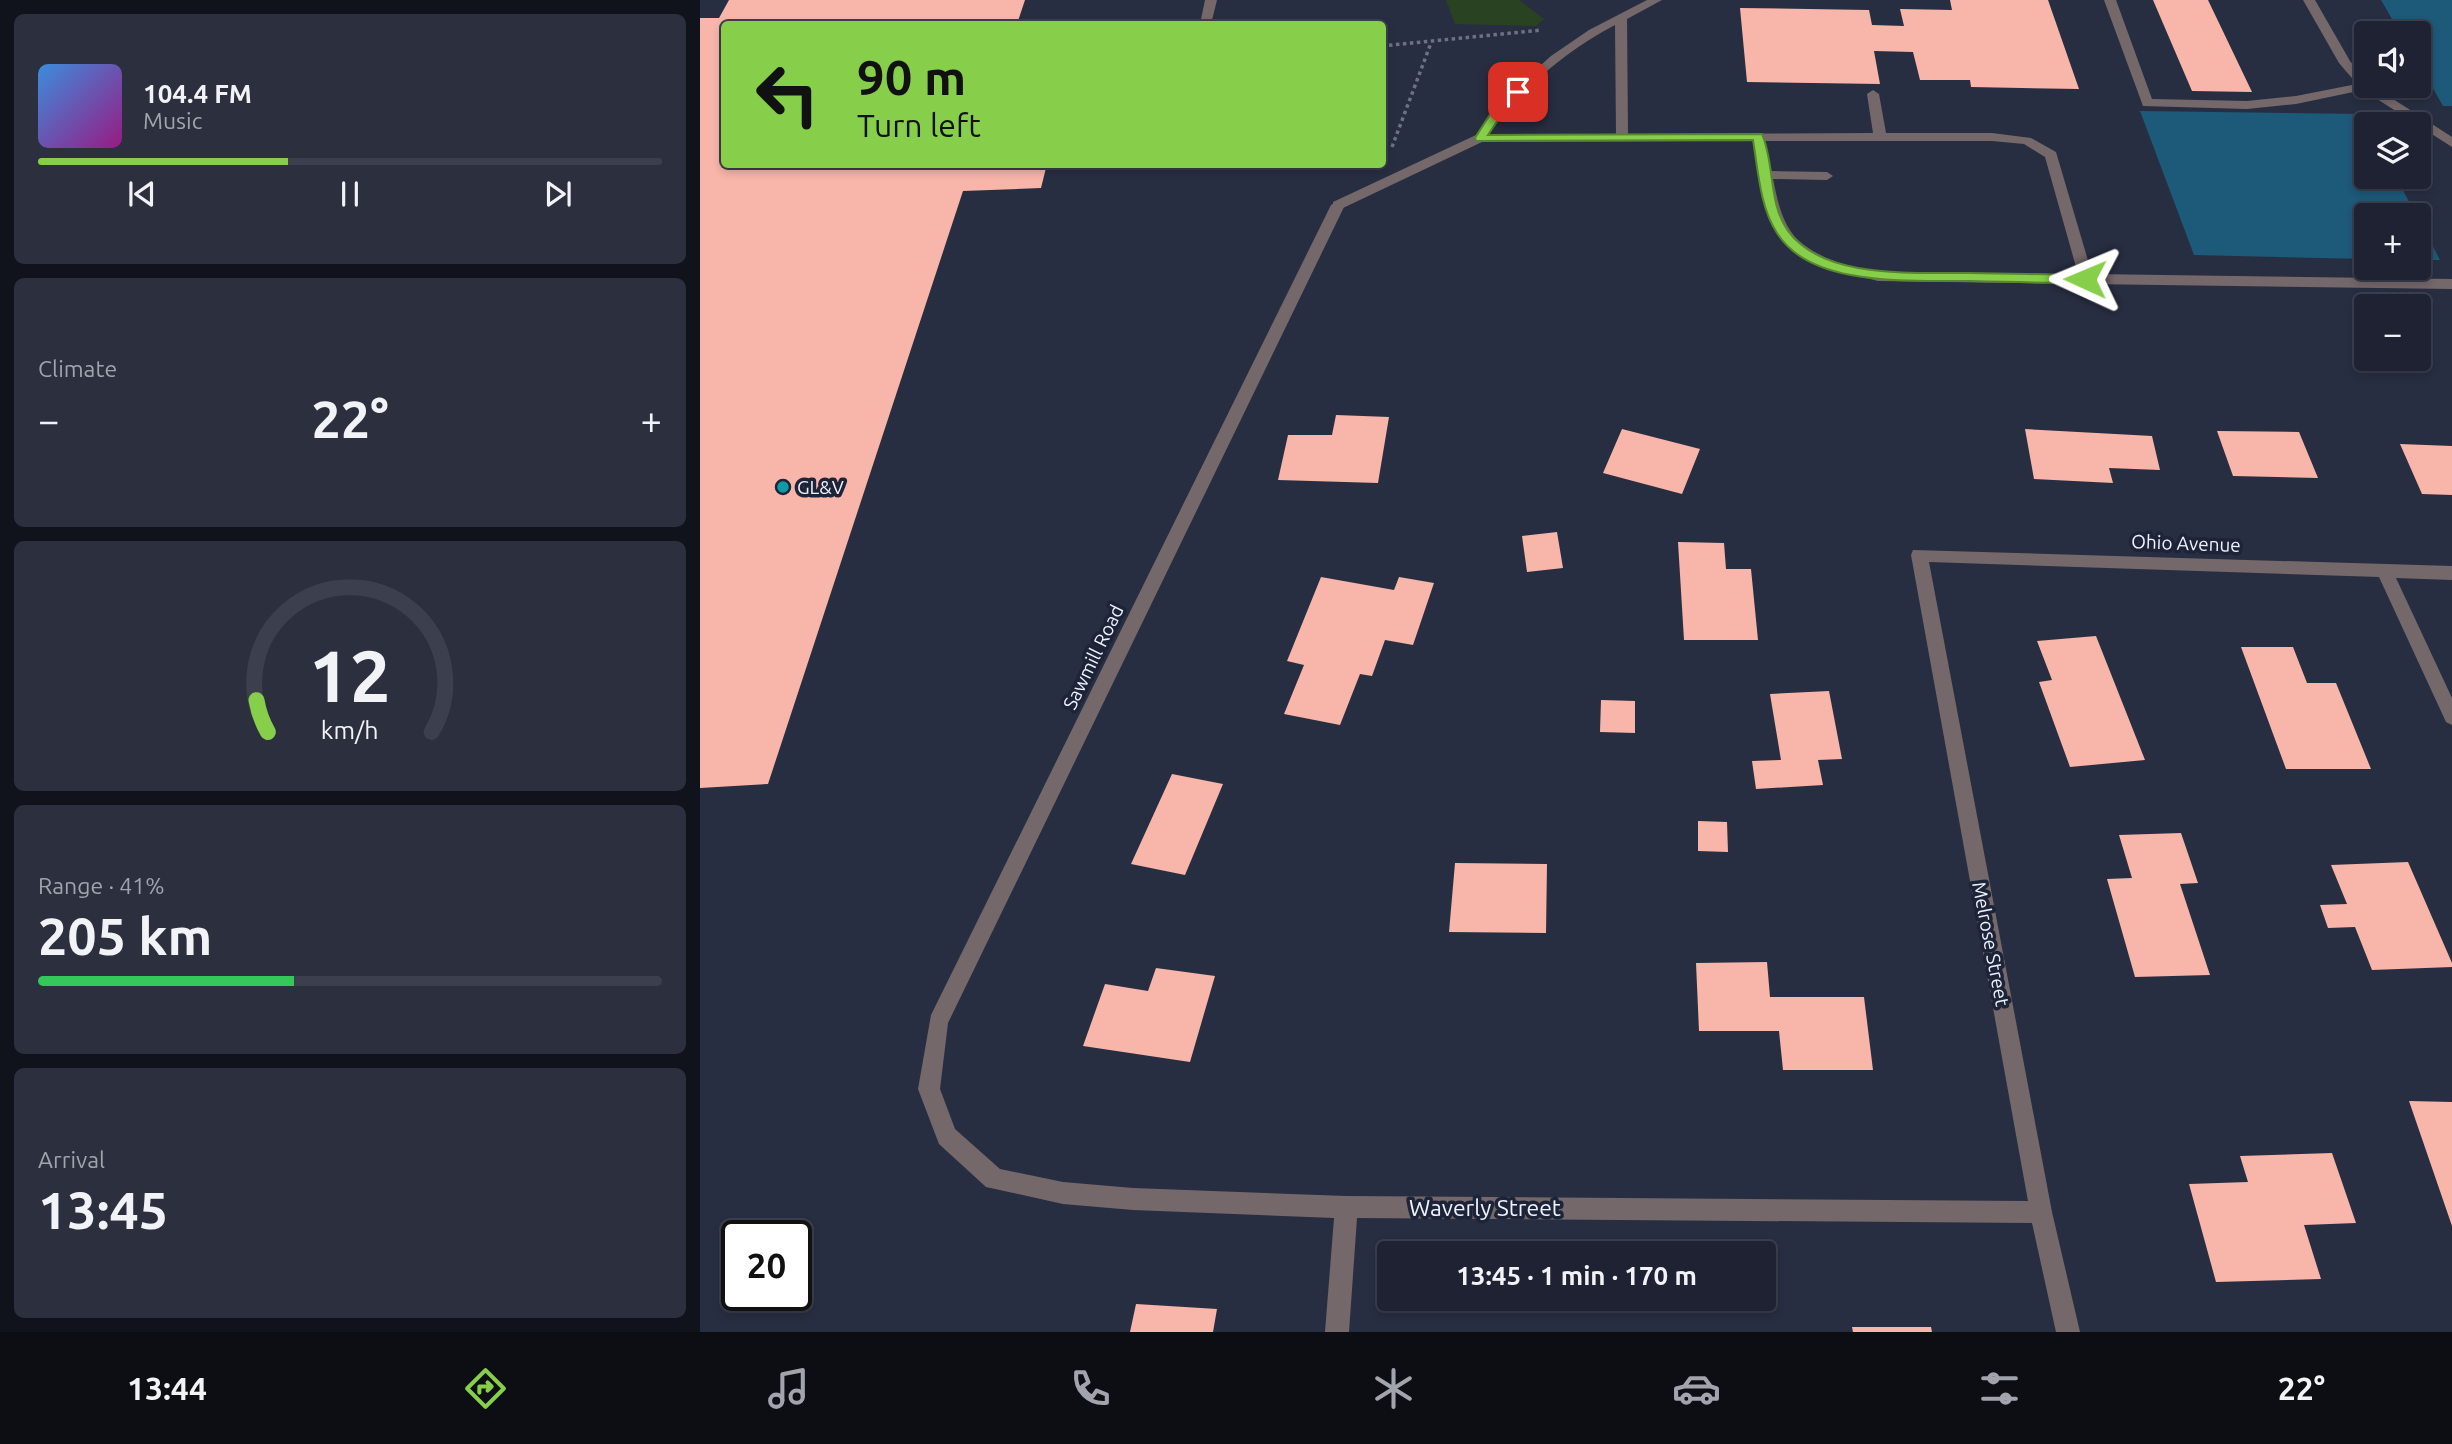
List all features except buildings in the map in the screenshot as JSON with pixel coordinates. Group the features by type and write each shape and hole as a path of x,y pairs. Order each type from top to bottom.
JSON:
{"street":[{"path":"1206,21 1210,0"},
{"path":"1480,138 1497,112 1584,38 1656,0"},
{"path":"2110,0 2147,103 2247,105 2296,100 2354,88"},
{"path":"2309,0 2345,63 2354,73"},
{"path":"1621,19 1622,137"},
{"path":"1873,94 1880,137"},
{"path":"2383,98 2452,143"},
{"path":"1758,136 1770,202 1782,232 1806,255 1837,267 1878,275 2452,284"},
{"path":"1480,138 1992,137 2027,141 2051,155 2085,279"},
{"name":"Sawmill Road","path":"947,1136 929,1089 938,1022 1338,205 1480,138"},
{"path":"1765,175 1827,176"},
{"name":"Ohio Avenue","path":"1919,555 2452,573"},
{"name":"Melrose Street","path":"1919,555 2041,1212 2068,1332"},
{"path":"2384,570 2452,717"},
{"name":"Waverly Street","path":"947,1136 994,1179 1063,1193 1133,1199 1346,1207 2041,1212"},
{"path":"1336,1332 1346,1207"}],"path":[{"path":"1386,46 1550,29"},
{"path":"1388,158 1431,43"}],"green space":[{"path":"1446,0 1519,0 1544,19 1536,26 1455,24"}],"water":[{"path":"2381,0 2452,0 2452,106 2443,106 2431,85 2431,21 2393,21"},
{"path":"2140,111 2354,114 2354,189 2402,189 2410,203 2354,203 2354,259 2194,255"},
{"path":"2431,242 2440,260 2431,260"}],"place":[{"name":"GL&V","path":"783,487"}],"route":[{"path":"1518,92 1497,112 1480,138 1758,136 1770,202 1782,232 1806,255 1837,267 1878,275 2085,279"}]}
